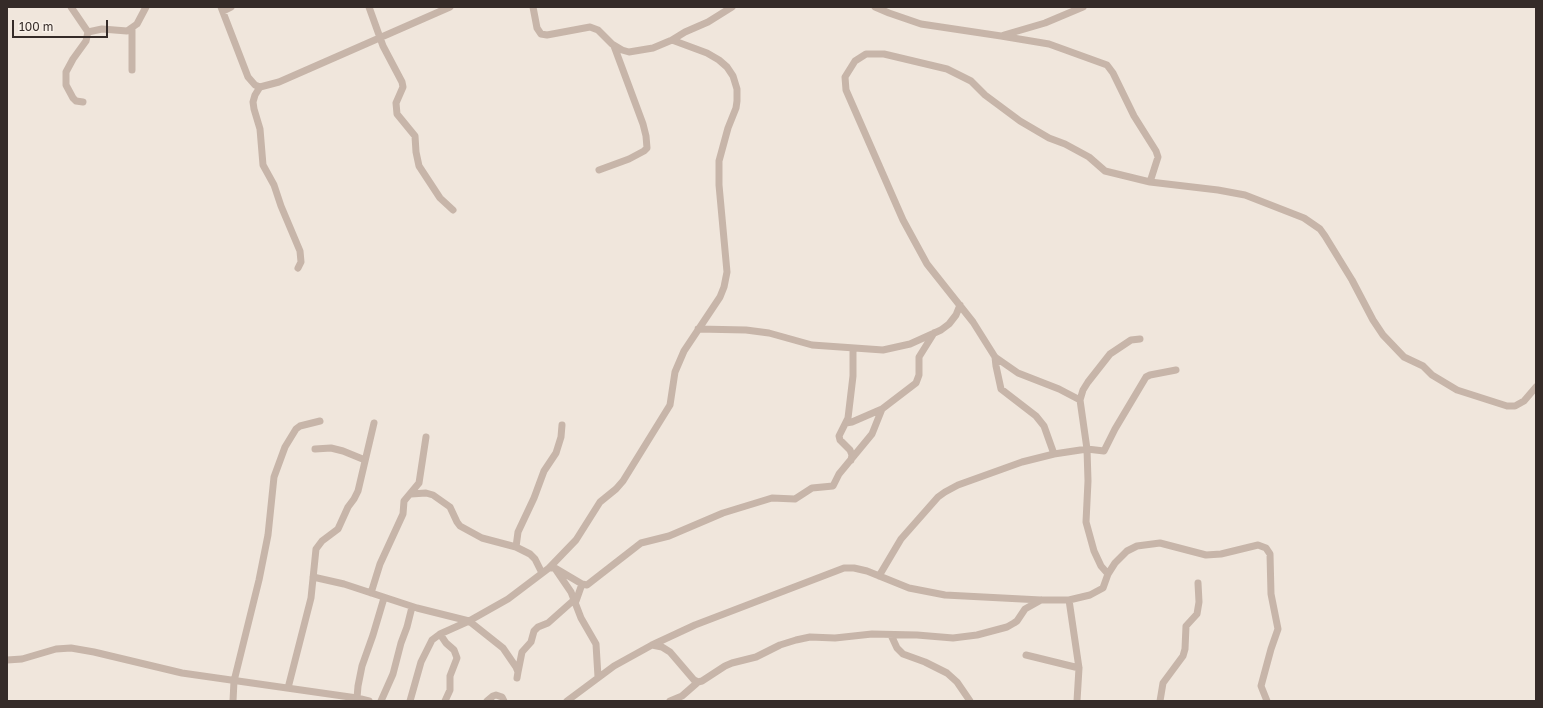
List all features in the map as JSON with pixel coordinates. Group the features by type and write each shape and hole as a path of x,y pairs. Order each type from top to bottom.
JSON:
{"street":[{"path":"71,7 88,32 86,41 66,72 66,85 71,96 76,101 84,102"},
{"path":"88,32 110,29 127,31 140,22 146,7"},
{"path":"231,7 222,9 248,77 251,82 260,87 280,82 450,7"},
{"path":"369,7 383,46 402,82 403,87 396,104 396,109 400,118 415,136 419,166 440,198 453,210"},
{"path":"533,7 537,28 541,34 547,35 590,27 598,30 614,46 629,52 638,52 672,40 685,32 708,22 732,7"},
{"path":"874,7 888,14 921,24 1049,44 1107,65 1113,73 1134,116 1158,157 1150,182"},
{"path":"1001,36 1045,23 1083,7"},
{"path":"132,28 132,70"},
{"path":"410,701 421,662 432,640 440,634 469,621 519,592 542,573 552,568 576,540 600,502 623,481 670,405 677,365 684,351 720,297 727,279 727,264 719,185 719,161 728,128 736,108 737,90 733,76 727,67 719,60 707,53 672,40"},
{"path":"599,170 629,159 644,151 646,148 646,136 643,124 614,46"},
{"path":"1080,400 1059,389 1018,373 995,357 973,322 928,264 892,199 846,90 845,77 855,61 866,54 884,54 947,69 970,81 985,95 1020,121 1049,138 1065,144 1089,157 1105,171 1150,182 1245,195 1286,210 1312,223 1325,236 1382,335 1404,357 1423,366 1443,383 1457,390 1508,406 1515,406 1524,400 1536,387"},
{"path":"260,87 253,102 260,129 264,165 276,190 301,256 301,262 298,268"},
{"path":"698,329 746,330 769,333 812,345 853,349 893,349 910,344 949,324 956,315 960,305"},
{"path":"846,423 852,422 882,408 916,383 919,376 919,357 934,333"},
{"path":"1108,574 1094,550 1086,522 1088,482 1087,449 1080,400 1082,390 1110,354 1131,340 1140,340"},
{"path":"851,460 852,455 850,450 839,438 846,423 853,376 853,349"},
{"path":"995,357 1001,389 1036,416 1044,426 1054,454"},
{"path":"879,576 901,539 938,497 945,492 958,485 1009,466 1054,454 1087,449 1103,452 1105,451 1115,429 1146,377 1176,370"},
{"path":"552,568 582,584 587,585 641,543 669,536 723,514 772,498 795,498 812,488 833,486 839,474 872,434 882,408"},
{"path":"233,701 234,681 259,580 268,534 274,477 285,447 296,429 300,426 320,421"},
{"path":"288,688 303,625 308,611 316,550 322,541 338,529 348,507 358,491 374,423"},
{"path":"516,547 516,539 520,528 534,498 544,471 556,452 561,438 562,426"},
{"path":"371,593 380,564 403,514 404,501 418,483 426,437"},
{"path":"315,449 331,448 343,450 365,460"},
{"path":"410,494 426,493 433,495 450,507 456,522 460,526 478,537 516,547 530,554 535,559 542,573"},
{"path":"567,701 614,666 652,645 725,612 844,568 854,568 909,588 931,593 1041,600 1069,600 1103,588 1108,574 1120,557 1127,551 1137,546 1160,543 1197,553 1213,555 1258,545 1266,548 1270,554 1271,594 1278,629 1271,649 1262,686 1267,701"},
{"path":"552,568 575,600 581,618 596,644 598,677"},
{"path":"313,577 329,579 412,607 469,621 503,648 517,675 522,652 531,642 534,631 538,627 548,623 575,600 582,584"},
{"path":"1160,701 1163,683 1183,656 1185,649 1186,626 1196,614 1199,602 1198,583"},
{"path":"357,698 359,675 384,598"},
{"path":"670,701 682,696 698,682 706,680 725,666 756,657 780,645 796,640 872,634 917,635 953,638 976,635 1007,627 1017,621 1025,609 1041,600"},
{"path":"1069,600 1079,668 1077,701"},
{"path":"381,701 393,674 412,607"},
{"path":"440,634 446,643 454,650 457,658 450,676 450,690 445,701"},
{"path":"891,635 897,648 903,654 925,662 947,673 957,682 970,701"},
{"path":"652,645 662,647 670,652 698,682"},
{"path":"7,660 22,659 56,649 71,648 182,673 369,701"},
{"path":"1026,655 1079,668"},
{"path":"487,701 492,696 496,695 502,697 504,701"}]}
